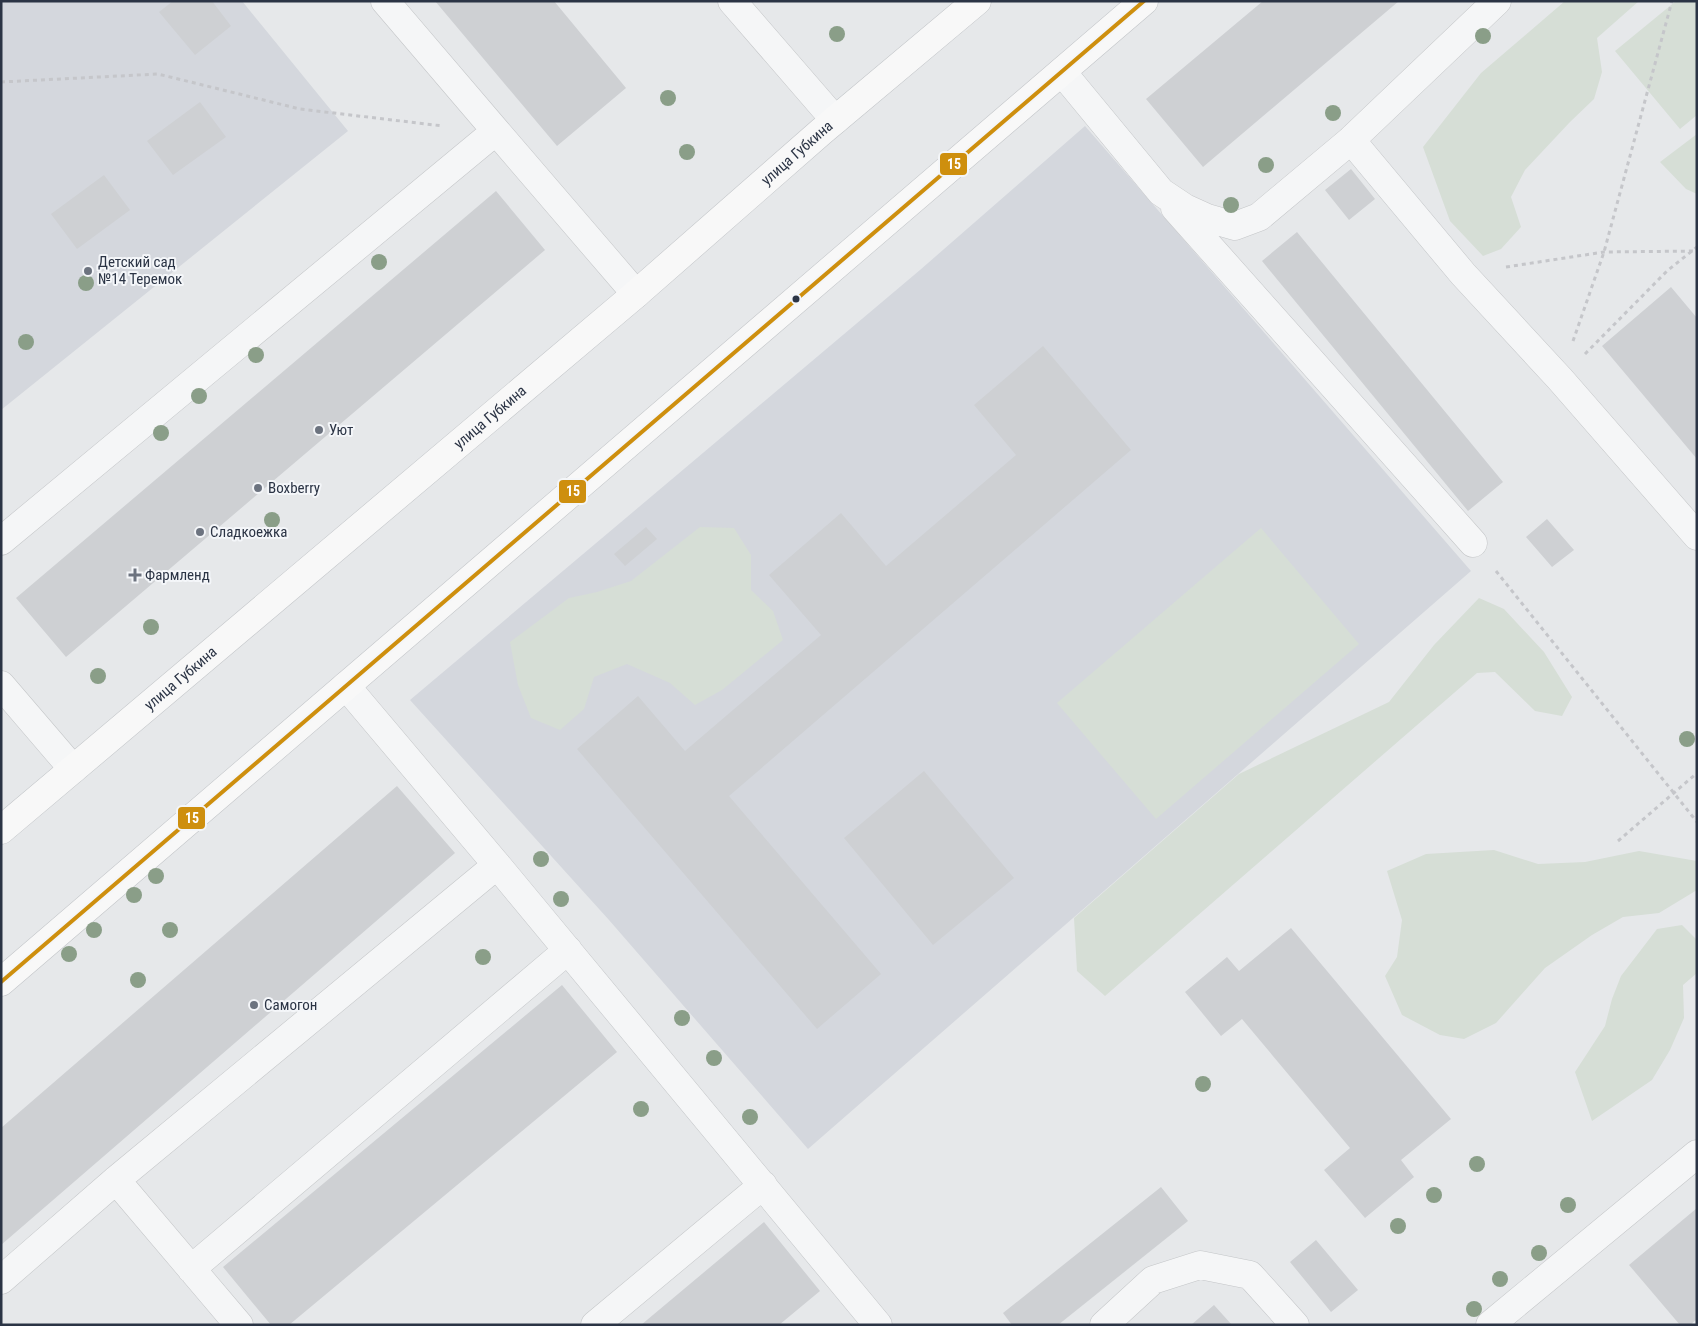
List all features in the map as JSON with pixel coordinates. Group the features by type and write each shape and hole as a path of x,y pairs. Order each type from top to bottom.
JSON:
{"main road":[{"name":"улица Губкина","path":"1,830 636,294 835,120 977,1"},
{"path":"1,982 1144,1"}],"lane":[{"path":"385,1 636,294"},
{"path":"732,1 835,120"},
{"path":"1161,192 1185,208 1207,218 1234,226 1260,217 1351,140 1497,1"},
{"path":"1062,72 1161,192 1474,543"},
{"path":"1,541 496,132"},
{"path":"1351,140 1463,274 1560,379 1697,536"},
{"path":"1,684 73,769"},
{"path":"346,686 568,950 878,1325"},
{"path":"1,1280 116,1180 497,865"},
{"path":"192,1269 568,950"},
{"path":"1490,1325 1697,1154"},
{"path":"116,1180 239,1325"},
{"path":"595,1325 762,1185"},
{"path":"1104,1325 1153,1280 1200,1265 1250,1275 1295,1325"}],"path":[{"path":"1560,379 1604,252 1672,1"},
{"path":"1,82 158,74 300,110 496,132"},
{"path":"1560,379 1667,272 1697,247"},
{"path":"1463,274 1604,252 1697,251"},
{"path":"1474,543 1697,822"},
{"path":"1618,841 1697,773"}],"shaded area":[{"name":"Детский сад №14 Теремок","path":"1,1 242,1 348,131 1,410"},
{"path":"1565,1 1639,1 1597,38 1602,72 1594,99 1525,170 1511,197 1521,227 1501,249 1483,256 1450,221 1423,147 1481,73"},
{"path":"1676,1 1697,1 1697,115 1680,129 1615,51"},
{"path":"1085,126 1471,571 808,1149 609,920 410,700 920,270"},
{"path":"1697,134 1697,194 1686,189 1660,162"},
{"path":"700,527 734,528 751,555 751,590 773,611 783,640 722,690 695,705 670,683 627,664 594,677 584,709 560,730 531,718 518,685 510,642 569,598 597,592 631,581"},
{"path":"1261,528 1359,644 1156,819 1057,703"},
{"path":"1479,598 1504,609 1544,652 1572,697 1562,716 1535,711 1495,672 1477,673 1105,996 1077,971 1074,918 1239,774 1389,702 1434,645"},
{"path":"1494,850 1538,864 1585,862 1639,851 1697,861 1697,890 1659,913 1623,917 1592,935 1545,968 1496,1023 1464,1039 1440,1035 1402,1015 1385,976 1397,957 1402,920 1387,871 1426,854"},
{"path":"1682,925 1697,940 1697,973 1683,985 1684,1018 1670,1050 1652,1080 1592,1121 1575,1072 1605,1026 1612,999 1621,976 1657,929"}],"building":[{"path":"173,1 212,1 231,26 195,55 159,12"},
{"path":"435,1 554,1 626,88 557,146"},
{"path":"1263,1 1399,1 1203,167 1146,99"},
{"path":"200,102 226,137 173,175 147,141"},
{"path":"1351,169 1375,199 1349,220 1325,190"},
{"path":"104,175 130,210 77,249 51,214"},
{"path":"496,191 545,250 66,657 16,598"},
{"path":"1297,232 1503,482 1468,511 1262,261"},
{"path":"1671,287 1697,318 1697,459 1602,346"},
{"path":"1043,346 1131,450 729,796 881,974 817,1029 577,749 638,696 685,751 821,635 769,575 841,513 886,566 1016,455 974,405"},
{"path":"1547,519 1574,550 1552,567 1526,537"},
{"path":"646,527 657,539 625,566 614,554"},
{"path":"924,771 1014,878 933,945 844,838"},
{"path":"397,786 455,853 1,1245 1,1128"},
{"path":"1291,928 1451,1119 1401,1160 1414,1177 1365,1218 1324,1170 1350,1148 1242,1019 1221,1036 1185,992 1227,957 1239,971"},
{"path":"562,985 617,1052 289,1325 271,1325 223,1267"},
{"path":"1161,1187 1188,1221 1058,1325 1012,1325 1003,1313"},
{"path":"1697,1208 1697,1319 1690,1325 1680,1325 1629,1265"},
{"path":"764,1222 820,1291 779,1325 641,1325"},
{"path":"1316,1240 1358,1290 1331,1312 1290,1262"},
{"path":"1214,1305 1232,1325 1191,1325"}],"transit line":[{"name":"15","path":"1,982 1144,1"}],"place":[{"name":"Детский сад №14 Теремок","path":"88,271"},
{"name":"Уют","path":"319,430"},
{"name":"Boxberry","path":"258,488"},
{"name":"Сладкоежка","path":"200,532"},
{"name":"Фармленд","path":"135,575"},
{"name":"Самогон","path":"254,1005"}]}
